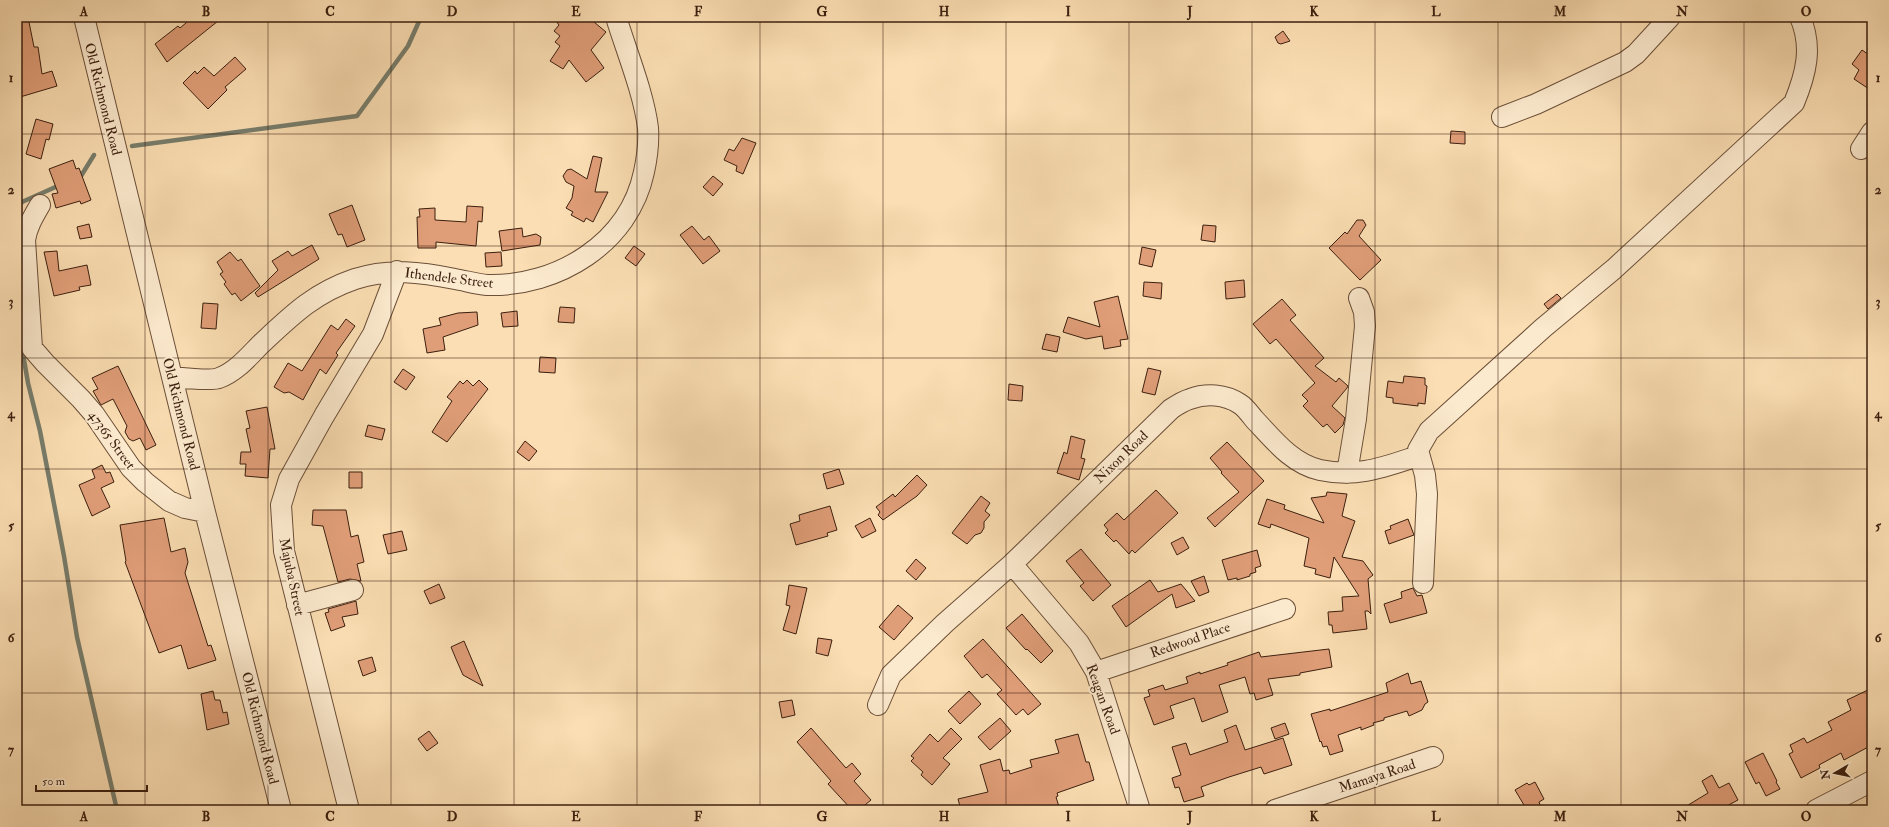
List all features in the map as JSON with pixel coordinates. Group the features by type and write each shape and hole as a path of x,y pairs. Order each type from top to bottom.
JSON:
{"street":[{"name":"Old Richmond Road","path":"84,17 205,512 281,810"},
{"name":"Ithendele Street","path":"173,377 218,379 234,370 298,309 335,287 356,279 374,274 397,271 424,273 486,285 514,283 545,277 569,268 595,251 615,231 631,208 640,188 647,158 648,129 639,90 616,17"},
{"path":"1502,117 1536,104 1624,62 1636,54 1670,17"},
{"path":"1423,584 1427,494 1426,476 1418,456 1418,450 1421,442 1439,422 1543,328 1614,269 1794,103 1804,80 1808,51 1804,26 1800,17"},
{"path":"1861,149 1872,132"},
{"name":"47365 Street","path":"40,205 31,219 25,240 32,348 45,364 94,414 131,468 145,482 168,501 185,508 205,512"},
{"name":"Majuba Street","path":"349,810 284,551 281,505 289,479 324,416 373,334 397,271"},
{"path":"1348,473 1356,419 1365,326 1364,312 1359,298"},
{"name":"Nixon Road","path":"878,705 891,675 945,623 1012,564 1171,409 1190,398 1210,395 1223,396 1240,404 1281,447 1298,462 1320,470 1348,473 1370,472 1418,456"},
{"name":"Reagan Road","path":"1012,564 1079,642 1096,672 1140,810"},
{"path":"297,606 352,590"},
{"name":"Redwood Place","path":"1096,672 1285,610"},
{"name":"Mamaya Road","path":"1275,810 1433,757"},
{"path":"1816,810 1872,781"}],"building":[{"path":"17,17 28,17 34,47 38,47 42,74 52,71 57,86 20,97 19,74 17,74"},
{"path":"193,17 223,17 167,62 155,44 178,26 180,28"},
{"path":"553,17 588,17 606,32 591,50 604,68 586,82 569,60 563,69 550,61 560,46 555,42 560,36 554,31 559,25"},
{"path":"1283,31 1290,41 1281,44 1278,43 1275,37"},
{"path":"1862,50 1872,57 1872,91 1854,79 1859,70 1852,64"},
{"path":"235,57 246,69 225,87 227,90 208,109 183,83 195,71 197,74 204,67 214,76"},
{"path":"36,119 53,124 49,140 46,139 41,159 26,154"},
{"path":"1451,131 1465,132 1465,144 1450,143"},
{"path":"742,138 756,143 743,174 736,171 737,166 724,160 729,149 734,151"},
{"path":"593,156 602,158 595,192 608,192 593,222 586,218 584,222 571,215 573,212 566,208 572,198 574,186 566,182 563,176 567,170 571,169 587,179"},
{"path":"73,160 76,169 79,168 91,200 81,204 80,201 56,208 52,194 58,193 49,169"},
{"path":"713,176 723,184 713,196 703,187"},
{"path":"352,205 365,240 347,247 342,234 338,235 329,214"},
{"path":"467,206 483,207 482,222 478,221 476,246 436,242 436,248 418,248 417,217 420,217 419,209 435,208 435,220 466,222"},
{"path":"1357,220 1363,220 1366,225 1359,236 1381,260 1360,280 1329,248 1345,232 1347,234"},
{"path":"89,224 92,237 80,239 77,227"},
{"path":"1203,225 1216,226 1215,242 1201,240"},
{"path":"692,226 704,240 709,236 720,251 703,264 680,235"},
{"path":"522,228 523,237 536,234 541,237 540,245 502,251 499,231"},
{"path":"312,245 319,259 258,297 255,293 278,270 272,261 288,251 292,256"},
{"path":"634,246 645,254 636,266 625,258"},
{"path":"1142,247 1156,250 1152,267 1139,264"},
{"path":"57,251 59,271 87,265 91,285 79,287 80,290 54,296 44,252"},
{"path":"230,252 238,261 241,259 260,286 241,301 235,293 232,295 224,284 226,282 220,274 223,272 217,262"},
{"path":"501,252 502,266 486,267 485,253"},
{"path":"1244,280 1245,297 1226,299 1225,282"},
{"path":"1144,282 1162,283 1161,299 1143,296"},
{"path":"1557,294 1561,298 1548,309 1544,304"},
{"path":"1118,296 1128,339 1120,340 1121,346 1104,349 1102,336 1086,339 1063,332 1068,317 1100,327 1094,302"},
{"path":"1282,299 1296,315 1290,320 1324,358 1315,366 1336,382 1339,378 1348,386 1332,406 1345,418 1343,425 1335,433 1327,424 1323,427 1303,406 1308,401 1302,395 1315,383 1276,339 1270,344 1253,324"},
{"path":"203,303 218,304 216,329 201,328"},
{"path":"560,307 575,308 574,323 558,322"},
{"path":"517,311 518,326 503,327 501,313"},
{"path":"477,312 478,325 443,337 445,350 427,353 423,329 441,325 439,318 458,313"},
{"path":"346,319 355,326 336,353 338,355 326,374 320,369 303,400 289,392 284,393 274,387 288,363 302,371 331,325 338,330"},
{"path":"1046,334 1060,337 1057,352 1042,349"},
{"path":"540,357 556,358 555,373 539,372"},
{"path":"118,366 156,445 146,450 140,438 133,441 129,439 125,432 127,426 113,399 101,405 93,391 98,389 92,378"},
{"path":"1148,368 1161,371 1155,395 1142,392"},
{"path":"403,369 415,377 406,390 394,382"},
{"path":"1404,376 1425,378 1425,385 1427,386 1425,404 1418,403 1418,406 1393,403 1393,398 1386,397 1388,381 1403,383"},
{"path":"467,380 473,386 479,380 488,389 447,442 432,432 452,401 447,397 460,381 463,384"},
{"path":"1009,384 1023,386 1022,401 1008,400"},
{"path":"267,407 275,449 270,449 268,478 245,476 246,464 240,464 241,452 251,452 246,429 250,428 246,411"},
{"path":"368,425 385,429 382,440 365,436"},
{"path":"1071,436 1085,440 1081,458 1085,459 1079,480 1057,473 1064,452 1067,454"},
{"path":"525,441 537,451 529,461 517,452"},
{"path":"1227,442 1264,481 1215,527 1207,518 1239,492 1221,473 1222,472 1210,458"},
{"path":"102,465 106,473 110,472 114,482 101,488 110,507 92,516 79,485 95,478 92,470"},
{"path":"839,469 844,484 827,489 823,474"},
{"path":"349,472 362,472 362,488 349,488"},
{"path":"917,475 927,485 917,496 883,520 878,515 880,512 876,507 893,494 895,497"},
{"path":"1156,490 1178,513 1135,553 1132,550 1129,554 1116,540 1114,542 1105,533 1108,530 1104,525 1117,513 1124,520"},
{"path":"1327,492 1347,494 1342,516 1355,521 1342,557 1363,561 1373,575 1368,579 1371,614 1368,611 1365,611 1367,629 1333,633 1332,625 1329,625 1328,612 1343,611 1342,597 1359,596 1334,557 1330,578 1315,574 1316,569 1304,566 1309,538 1271,524 1270,528 1258,524 1267,499 1285,505 1284,509 1324,523 1311,498 1326,496"},
{"path":"981,496 990,503 985,511 990,515 984,522 984,528 981,533 975,535 967,544 952,533"},
{"path":"830,506 837,530 827,533 828,536 796,545 790,524 800,521 799,515"},
{"path":"313,510 346,510 351,537 358,535 364,562 357,564 361,581 350,579 338,582 323,526 312,525"},
{"path":"164,518 171,552 185,548 188,562 185,573 208,646 211,645 216,660 188,669 181,645 159,653 125,562 120,525"},
{"path":"870,518 876,531 862,538 855,526"},
{"path":"1408,519 1414,535 1389,544 1385,531 1391,529 1390,526"},
{"path":"402,531 407,550 388,554 383,535"},
{"path":"1183,537 1189,548 1177,555 1171,543"},
{"path":"1081,549 1111,585 1093,601 1080,586 1084,583 1066,561"},
{"path":"1257,550 1261,566 1255,568 1256,572 1250,574 1250,576 1237,580 1237,578 1228,580 1222,560"},
{"path":"916,559 926,568 916,580 906,571"},
{"path":"1204,576 1209,592 1199,596 1191,581"},
{"path":"1150,580 1158,592 1181,584 1195,601 1176,608 1172,594 1126,627 1112,606"},
{"path":"439,584 445,598 430,604 424,591"},
{"path":"789,585 807,588 796,634 783,630 790,606 786,605"},
{"path":"1413,588 1417,596 1422,595 1427,613 1390,623 1384,604 1402,598 1401,592"},
{"path":"356,601 358,614 342,617 345,626 331,631 325,613 329,612 328,609"},
{"path":"898,605 913,618 894,640 879,627"},
{"path":"1022,614 1053,651 1041,663 1027,649 1026,650 1006,628"},
{"path":"818,638 832,640 828,656 816,653"},
{"path":"983,639 1041,704 1028,715 1023,709 1016,715 997,694 1002,690 987,674 982,678 964,656"},
{"path":"464,641 483,686 463,675 456,659 451,647"},
{"path":"1329,649 1332,667 1300,673 1300,675 1268,679 1273,695 1256,700 1254,693 1250,694 1245,677 1219,685 1228,712 1202,722 1194,698 1170,706 1174,718 1154,725 1144,698 1150,696 1148,690 1163,685 1165,690 1188,683 1186,677 1228,665 1227,663 1259,652 1261,657"},
{"path":"372,657 376,671 363,676 358,661"},
{"path":"1408,673 1411,684 1421,681 1428,702 1422,710 1409,716 1407,711 1384,718 1384,720 1373,723 1374,725 1361,730 1361,727 1338,735 1343,751 1330,755 1327,746 1323,747 1321,741 1320,742 1311,714 1330,709 1330,711 1388,692 1386,683"},
{"path":"1872,688 1872,745 1844,760 1841,753 1819,765 1820,768 1801,778 1789,754 1793,752 1790,745 1804,738 1807,743 1832,730 1828,722 1851,710 1847,700"},
{"path":"213,691 215,700 220,700 223,713 227,712 229,724 207,730 201,694"},
{"path":"969,691 981,704 960,724 948,711"},
{"path":"792,700 795,715 782,718 779,702"},
{"path":"1000,718 1011,731 990,750 978,737"},
{"path":"1285,723 1289,734 1275,739 1271,728"},
{"path":"1236,725 1245,750 1283,738 1292,765 1264,774 1261,767 1229,777 1201,787 1204,796 1184,802 1179,787 1175,788 1172,778 1181,775 1172,747 1186,743 1190,755 1228,742 1224,730"},
{"path":"811,728 846,768 852,763 861,774 854,781 871,800 859,810 852,810 828,784 831,781 797,742"},
{"path":"951,728 962,739 943,758 950,764 932,785 921,775 923,772 911,761 914,758 911,756 930,734 938,742"},
{"path":"429,731 438,743 427,751 418,739"},
{"path":"1078,734 1086,762 1089,762 1094,780 1057,793 1058,796 1056,797 1060,810 961,810 958,799 988,792 980,765 1000,759 1003,771 1009,770 1010,774 1032,767 1030,760 1059,753 1055,740"},
{"path":"1763,753 1780,789 1766,796 1759,782 1756,784 1745,762"},
{"path":"1712,775 1719,788 1729,783 1738,800 1719,810 1680,810 1708,793 1702,781"},
{"path":"1535,782 1544,799 1539,802 1540,805 1531,810 1527,810 1515,790 1527,783 1529,785"}],"waterway":[{"path":"132,146 357,116 408,46 421,17"},
{"path":"78,177 81,176 94,155"},
{"path":"17,208 22,202 60,185"},
{"path":"17,274 19,331 28,383 40,431 64,556 77,637 117,810"}]}
